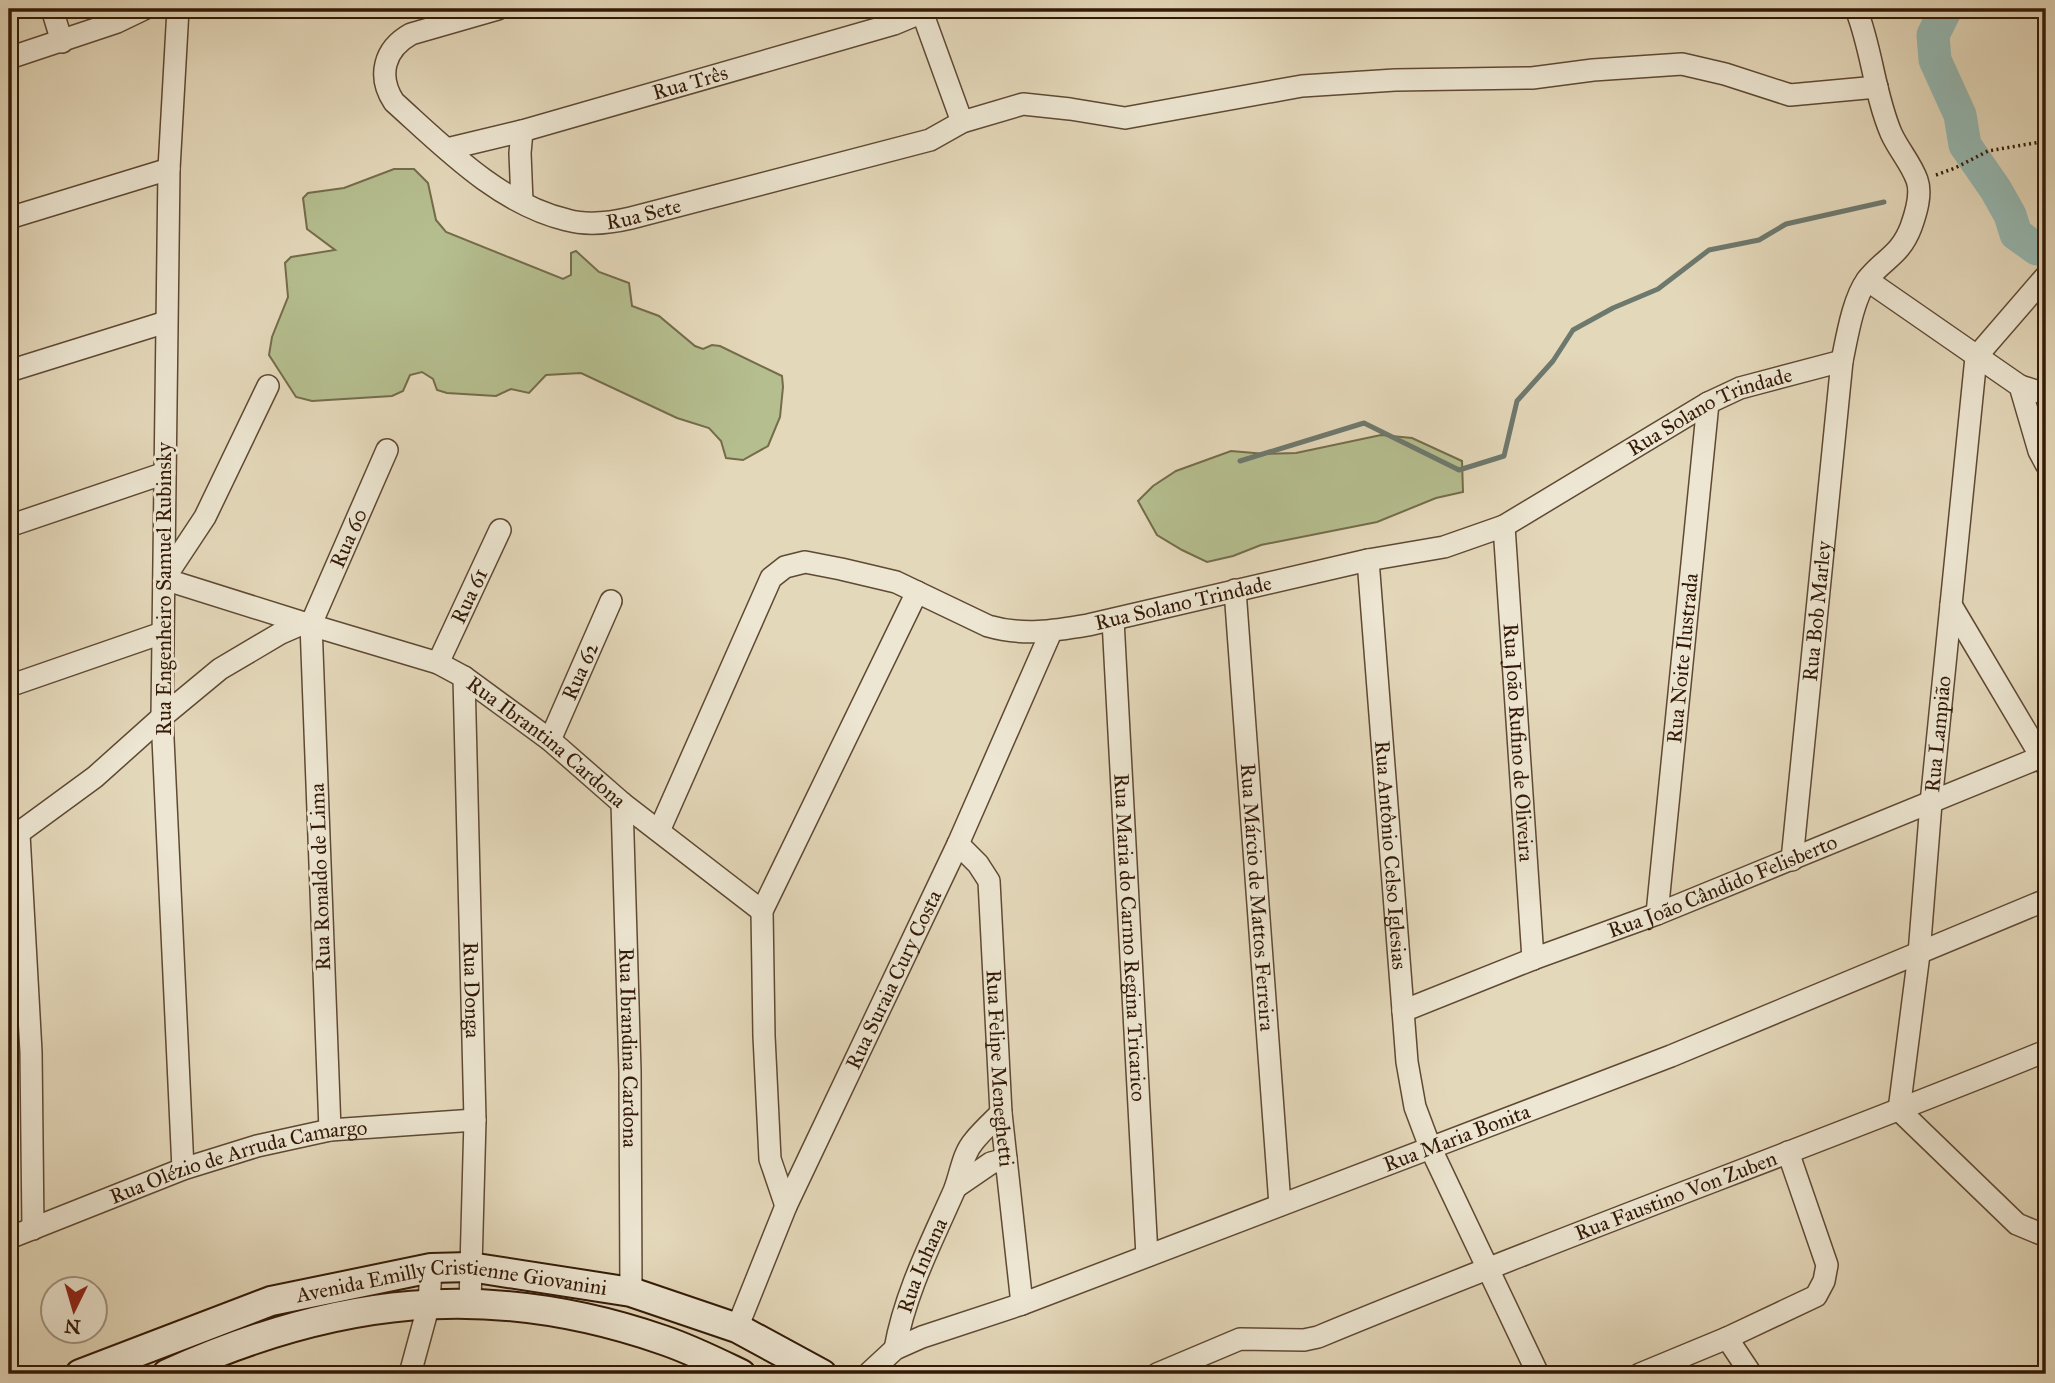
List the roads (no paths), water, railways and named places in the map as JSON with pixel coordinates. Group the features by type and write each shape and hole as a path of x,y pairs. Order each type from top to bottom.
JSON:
{"main road":[{"name":"Avenida Emilly Cristienne Giovanini","path":"80,1374 271,1301 431,1268 470,1267 631,1292 737,1328 822,1374"},
{"name":"Avenida Emilly Cristienne Giovanini","path":"167,1374 274,1332 358,1311 429,1304 470,1304 528,1308 578,1316 665,1340 741,1374"},
{"path":"747,1374 757,1374"}],"street":[{"path":"52,9 62,41"},
{"path":"9,58 117,22 144,9"},
{"name":"Rua Engenheiro Samuel Rubinsky","path":"178,9 169,169 162,717 183,1169"},
{"name":"Rua Sete","path":"498,9 411,34 395,45 385,62 385,83 394,102 447,149 497,187 522,202 567,220 585,223 616,222 930,140 961,122 1023,104 1125,118 1302,86 1395,80 1532,78 1592,70 1682,64 1725,74 1790,95 1877,87"},
{"path":"1856,9 1865,30 1877,87 1891,132 1918,181 1918,202 1911,229 1897,253 1867,280 2020,386 2046,394"},
{"path":"924,10 961,122"},
{"name":"Rua Três","path":"447,149 522,131 894,24 924,10"},
{"path":"522,131 522,202"},
{"path":"9,218 169,169"},
{"path":"1976,357 2046,276"},
{"name":"Rua Bob Marley","path":"1792,860 1842,361 1851,318 1867,280"},
{"path":"9,371 166,322"},
{"name":"Rua Lampião","path":"1899,1110 1919,954 1931,803 1976,357"},
{"name":"Rua Solano Trindade","path":"659,831 771,578 777,571 805,562 896,582 996,628 1026,633 1051,632 1113,620 1368,560 1444,547 1504,526 1707,403 1740,388 1842,361"},
{"path":"164,579 205,517 268,386"},
{"path":"2020,386 2039,451 2046,464"},
{"name":"Rua Noite Ilustrada","path":"1657,914 1707,403"},
{"name":"Rua 60","path":"308,624 387,450"},
{"path":"9,526 165,473"},
{"name":"Rua João Rufino de Oliveira","path":"1504,526 1533,959"},
{"name":"Rua 61","path":"438,663 500,530"},
{"name":"Rua Antônio Celso Iglesias","path":"1368,560 1407,1062 1415,1107 1430,1147 1538,1374"},
{"name":"Rua Ibrantina Cardona","path":"164,579 438,663 464,677 550,740 622,803 762,911"},
{"name":"Rua Márcio de Mattos Ferreira","path":"1235,590 1280,1205"},
{"path":"786,1206 770,1159 762,911 917,592"},
{"name":"Rua 62","path":"550,740 611,601"},
{"path":"1951,605 2044,761"},
{"name":"Rua Maria do Carmo Regina Tricarico","path":"1113,620 1147,1256"},
{"path":"33,1229 31,1052 14,837 95,777 220,669 281,633 308,624"},
{"name":"Rua Ronaldo de Lima","path":"308,624 330,1130"},
{"name":"Rua Suraia Cury Costa","path":"737,1328 786,1206 958,844 1051,632"},
{"path":"9,686 162,633"},
{"name":"Rua Donga","path":"464,677 475,1120 470,1304"},
{"name":"Rua João Cândido Felisberto","path":"1403,1011 2044,761"},
{"name":"Rua Ibrandina Cardona","path":"622,803 630,1071 631,1292"},
{"name":"Rua Felipe Meneghetti","path":"958,844 978,864 989,881 1001,1113 1022,1304"},
{"name":"Rua Maria Bonita","path":"868,1374 895,1349 922,1337 1022,1304 1671,1056 2046,900"},
{"name":"Rua Faustino Von Zuben","path":"1157,1374 1240,1339 1304,1340 1318,1336 1488,1267 2046,1051"},
{"path":"1899,1110 2017,1224 2046,1236"},
{"name":"Rua Inhana","path":"895,1349 911,1288 956,1187 962,1163 973,1142 1001,1113"},
{"name":"Rua Olézio de Arruda Camargo","path":"9,1238 183,1169 257,1146 330,1130 475,1120"},
{"path":"1640,1374 1727,1338 1816,1296 1824,1282 1827,1265 1788,1152"},
{"path":"956,1187 990,1163 1006,1159"},
{"path":"410,1374 429,1304 431,1268"},
{"path":"1727,1338 1751,1374"}],"waterway":[{"path":"1946,9 1933,35 1935,60 1960,115 1965,145 1996,190 2010,215 2016,234 2037,249"},
{"path":"1240,461 1364,423 1459,470 1504,456 1517,401 1553,361 1573,330 1613,308 1658,289 1709,250 1759,240 1786,224 1884,202"}]}
